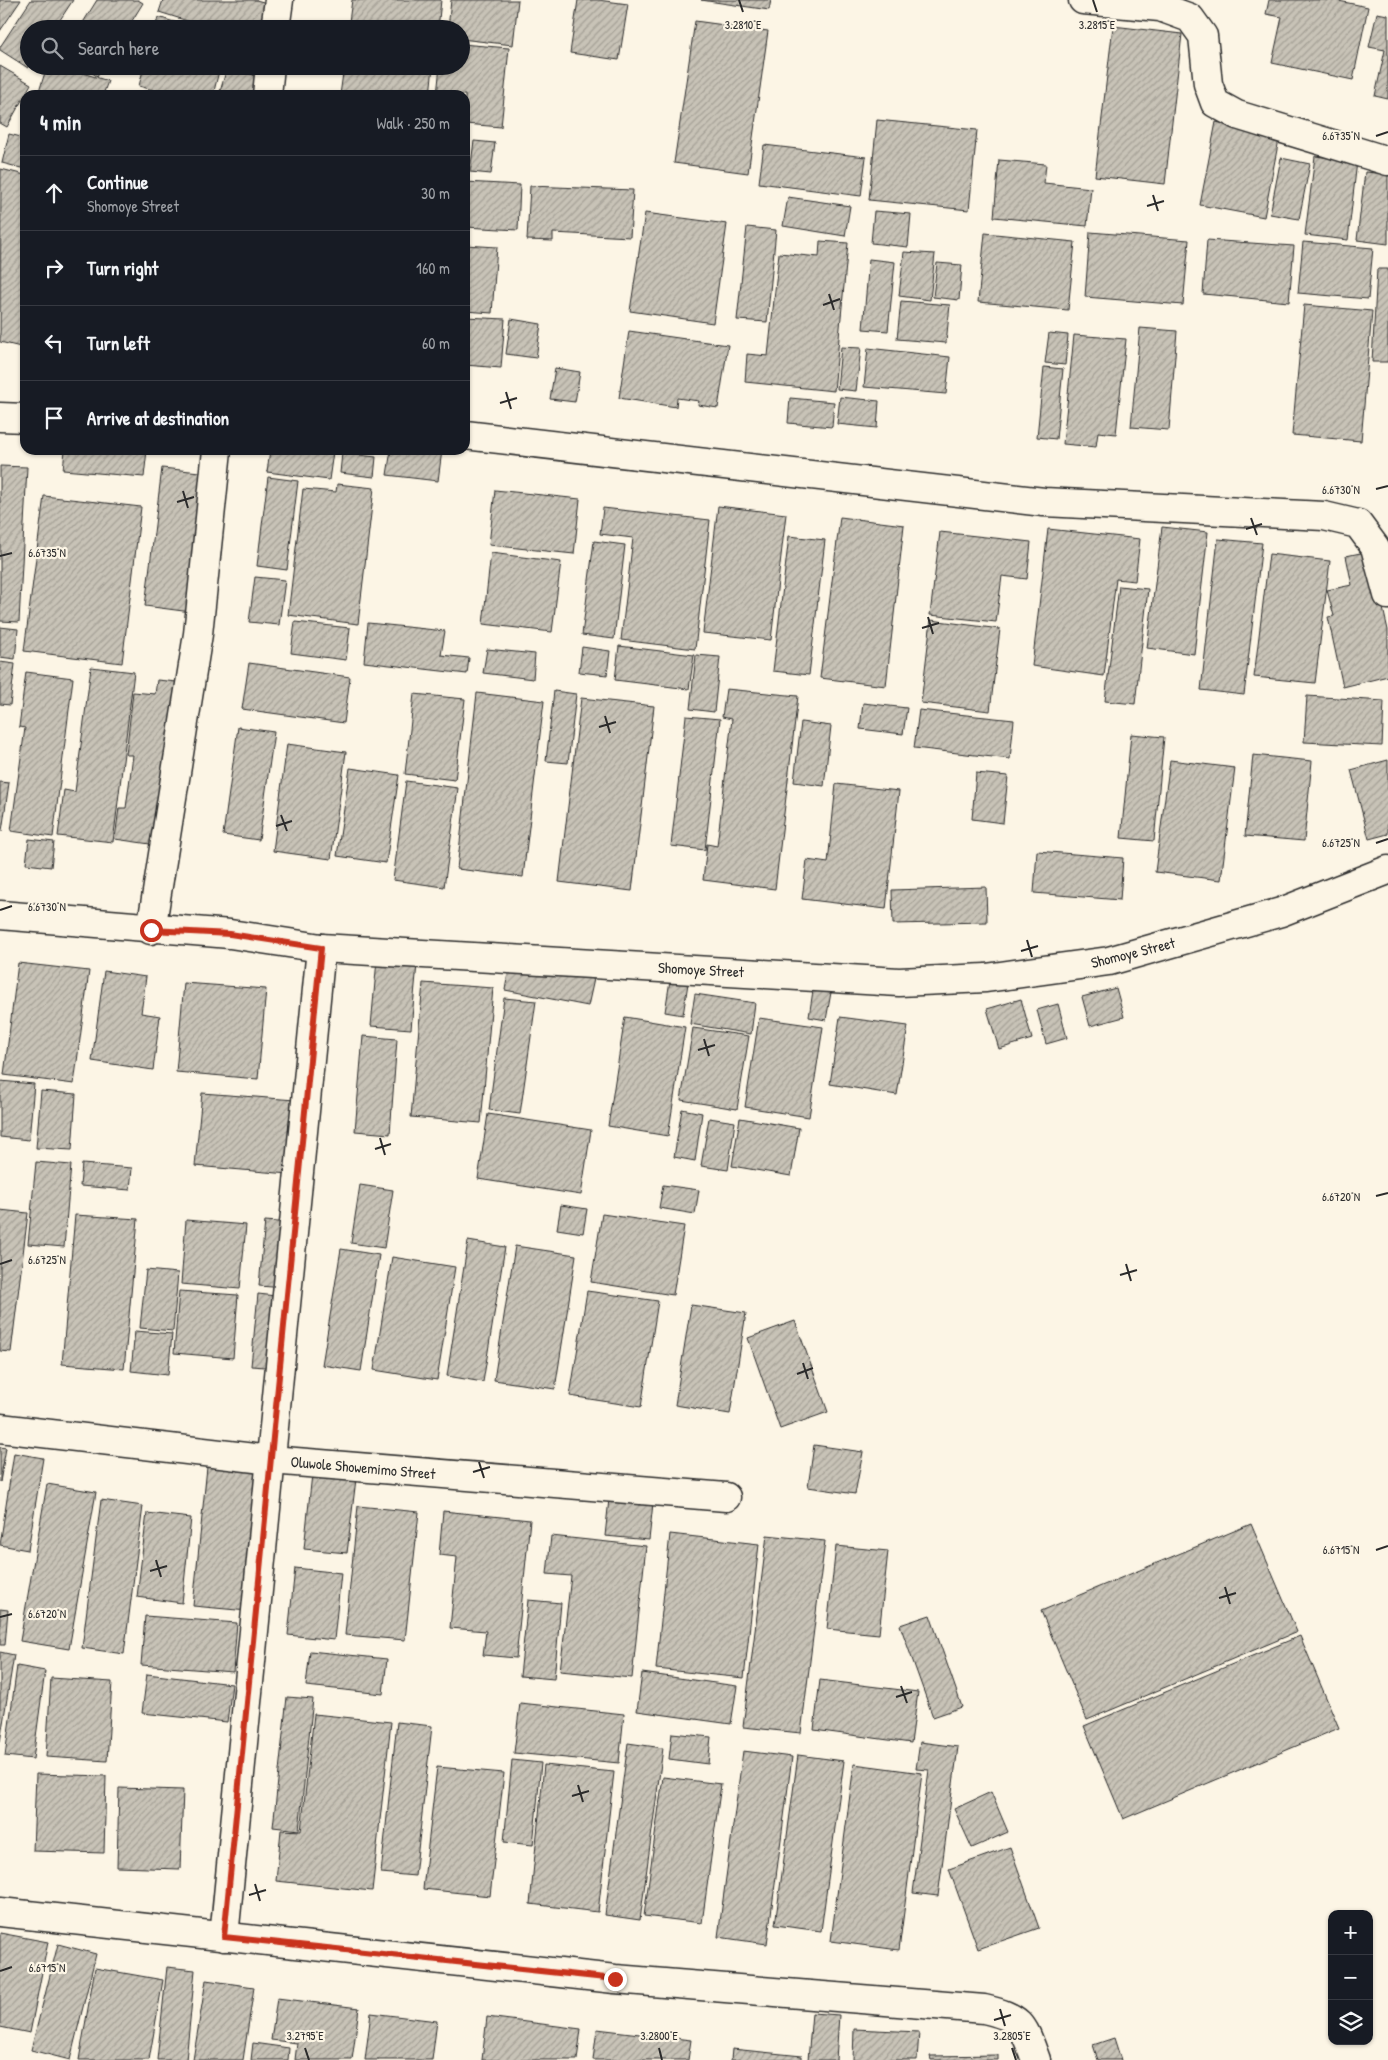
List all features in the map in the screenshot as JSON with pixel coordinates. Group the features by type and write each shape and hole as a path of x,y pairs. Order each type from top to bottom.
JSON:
{"street":[{"path":"276,20 279,0"},
{"path":"1083,0 1160,7 1190,18 1203,36 1208,84 1215,104 1236,115 1388,161"},
{"path":"268,90 269,75"},
{"path":"0,417 20,418"},
{"path":"470,436 1044,502 1324,516 1358,524 1375,547 1388,595"},
{"path":"151,930 198,634 216,455"},
{"name":"Shomoye Street","path":"0,915 151,930 230,934 321,948 899,982 986,978 1109,961 1281,912 1388,870"},
{"path":"224,1937 321,948"},
{"name":"Oluwole Showemimo Street","path":"0,1428 271,1460 726,1497"},
{"path":"0,1912 615,1979 984,2009 1005,2014 1023,2024 1036,2060"}],"building":[{"path":"0,0 21,0 0,31"},
{"path":"31,0 73,0 60,20 20,20 20,63 0,50 0,47"},
{"path":"97,0 138,0 143,3 133,20 85,20"},
{"path":"163,0 256,0 267,3 262,20 184,20 159,12"},
{"path":"352,0 441,0 439,20 349,20"},
{"path":"451,0 518,0 513,45 470,40 470,20 449,20"},
{"path":"578,0 598,0 628,4 619,60 570,53"},
{"path":"701,0 771,0 769,10"},
{"path":"1269,0 1334,0 1368,7 1353,80 1272,63 1282,17 1266,14"},
{"path":"1377,13 1388,15 1388,99 1375,96 1385,50 1369,47"},
{"path":"158,17 168,20 157,20"},
{"path":"695,21 768,31 748,173 674,163"},
{"path":"1113,26 1182,34 1165,184 1095,176"},
{"path":"470,45 509,48 501,127 470,124 470,90 438,90 439,75 470,75"},
{"path":"0,66 31,84 28,90 20,90 20,104 7,127 0,123"},
{"path":"44,75 89,75 108,81 105,90 40,90"},
{"path":"142,75 218,75 214,90 153,90 139,86"},
{"path":"225,75 254,75 265,78 261,90 220,90"},
{"path":"343,75 432,75 431,90 341,90"},
{"path":"877,120 977,130 969,210 869,200"},
{"path":"1216,122 1280,134 1264,217 1200,205"},
{"path":"9,134 20,137 20,168 2,163"},
{"path":"474,141 495,143 491,174 470,172"},
{"path":"764,145 866,157 861,196 759,183"},
{"path":"1315,156 1357,161 1348,240 1305,235"},
{"path":"1281,158 1310,164 1299,219 1270,214"},
{"path":"999,160 1046,164 1044,183 1091,188 1087,226 994,217"},
{"path":"1,169 20,174 20,347 0,342"},
{"path":"1365,172 1388,174 1388,244 1357,240"},
{"path":"470,182 520,185 518,230 470,227"},
{"path":"530,186 633,190 630,237 553,233 553,241 527,240"},
{"path":"788,197 850,206 845,236 783,226"},
{"path":"874,211 911,214 908,247 871,243"},
{"path":"645,213 727,224 713,323 630,311"},
{"path":"747,227 776,230 767,322 737,320"},
{"path":"1090,232 1189,240 1183,305 1085,297"},
{"path":"985,233 1075,242 1068,310 978,302"},
{"path":"1207,240 1294,246 1289,302 1203,294"},
{"path":"820,241 848,243 834,391 745,382 747,354 768,356 779,253 819,257"},
{"path":"1303,242 1373,248 1368,299 1298,293"},
{"path":"470,245 497,247 492,313 470,311"},
{"path":"904,252 935,254 930,300 899,296"},
{"path":"869,259 895,262 888,331 863,329"},
{"path":"937,263 962,265 959,300 933,297"},
{"path":"1377,269 1388,269 1388,362 1372,362"},
{"path":"901,301 950,305 946,343 897,339"},
{"path":"1304,305 1372,311 1361,441 1292,435"},
{"path":"470,317 505,319 501,368 470,365"},
{"path":"511,319 541,324 536,358 506,354"},
{"path":"1140,328 1177,331 1169,430 1131,427"},
{"path":"629,331 728,345 718,408 698,405 699,401 677,398 676,407 619,398"},
{"path":"1049,333 1068,335 1065,365 1045,363"},
{"path":"1074,335 1126,339 1116,434 1098,432 1096,447 1063,444"},
{"path":"841,347 861,348 856,391 837,389"},
{"path":"868,348 950,357 946,394 864,387"},
{"path":"1044,367 1063,369 1056,439 1037,437"},
{"path":"555,368 580,372 575,402 550,399"},
{"path":"840,397 879,401 877,428 837,424"},
{"path":"790,398 834,402 832,427 788,423"},
{"path":"64,455 146,455 144,477 63,470"},
{"path":"269,455 333,455 329,480 267,472"},
{"path":"342,455 376,457 374,477 340,473"},
{"path":"390,455 441,455 438,481 387,475"},
{"path":"0,466 27,467 19,622 0,621"},
{"path":"162,468 209,473 191,612 145,606"},
{"path":"268,477 298,481 287,570 257,566"},
{"path":"337,484 374,488 358,624 288,615 303,489 336,492"},
{"path":"495,490 580,499 574,554 489,545"},
{"path":"44,496 141,507 122,663 24,651"},
{"path":"718,506 786,514 771,640 703,633"},
{"path":"603,508 710,520 695,649 621,640 633,538 600,534"},
{"path":"840,517 904,525 886,686 820,678"},
{"path":"1162,527 1208,532 1194,654 1147,648"},
{"path":"1048,529 1140,539 1135,581 1116,579 1104,676 1032,666"},
{"path":"940,532 1031,542 1027,579 1002,576 996,622 930,615"},
{"path":"789,536 825,540 809,675 773,671"},
{"path":"1218,539 1262,543 1244,695 1201,690"},
{"path":"594,541 625,545 614,639 582,635"},
{"path":"1370,551 1388,630 1388,676 1343,687 1328,617 1334,616 1327,590 1352,585 1346,556"},
{"path":"491,553 561,562 552,632 483,624"},
{"path":"1269,554 1330,561 1315,683 1254,677"},
{"path":"255,577 285,580 279,625 249,622"},
{"path":"1119,586 1148,589 1135,704 1105,701"},
{"path":"931,620 1000,629 990,711 921,703"},
{"path":"295,622 350,628 346,660 291,653"},
{"path":"368,623 445,631 441,655 469,658 467,674 364,662"},
{"path":"0,627 18,629 15,659 0,657"},
{"path":"619,646 694,655 689,689 615,680"},
{"path":"582,647 610,651 607,675 579,672"},
{"path":"487,649 535,654 533,679 483,673"},
{"path":"696,655 720,657 714,712 690,709"},
{"path":"0,662 15,664 10,705 0,704"},
{"path":"249,663 350,677 344,723 242,709"},
{"path":"91,667 134,672 113,842 58,836 64,790 75,792"},
{"path":"26,672 73,678 53,837 11,831 25,728 19,727"},
{"path":"157,680 177,682 157,845 115,839 119,808 126,808 133,755 126,755 133,692 155,694"},
{"path":"726,689 798,696 775,889 703,880 707,844 717,846 732,719 722,717"},
{"path":"554,691 576,694 568,763 546,761"},
{"path":"477,693 544,701 523,877 457,869"},
{"path":"414,694 465,699 455,780 405,774"},
{"path":"1307,696 1384,701 1382,746 1304,742"},
{"path":"581,698 654,706 632,891 559,882"},
{"path":"863,703 907,708 903,734 860,729"},
{"path":"919,710 1014,720 1010,759 914,748"},
{"path":"686,716 720,719 705,850 671,846"},
{"path":"801,722 831,726 824,786 794,782"},
{"path":"238,727 274,732 259,840 223,835"},
{"path":"1131,734 1164,737 1154,841 1121,838"},
{"path":"287,744 346,752 331,859 273,851"},
{"path":"1253,755 1312,761 1304,841 1245,836"},
{"path":"1170,760 1235,768 1221,880 1155,872"},
{"path":"1388,760 1388,834 1369,839 1351,770"},
{"path":"350,768 399,775 386,863 337,856"},
{"path":"976,773 1008,776 1003,823 972,819"},
{"path":"406,781 458,788 444,887 393,880"},
{"path":"0,782 9,783 2,831 0,831"},
{"path":"836,784 899,791 886,909 802,899 807,860 828,863"},
{"path":"29,839 54,842 51,867 26,864"},
{"path":"1037,851 1123,858 1120,900 1034,893"},
{"path":"986,887 987,922 893,924 892,890"},
{"path":"377,960 417,964 411,1029 371,1026"},
{"path":"510,962 594,979 588,1006 505,990"},
{"path":"18,963 89,971 74,1084 4,1075"},
{"path":"104,971 146,977 141,1013 160,1016 153,1070 92,1061"},
{"path":"671,974 689,977 683,1015 665,1012"},
{"path":"184,983 266,989 258,1079 176,1072"},
{"path":"423,983 493,988 481,1123 411,1117"},
{"path":"814,984 832,987 826,1020 809,1017"},
{"path":"1116,988 1124,1017 1090,1026 1082,997"},
{"path":"695,994 755,1003 751,1034 690,1024"},
{"path":"504,998 536,1001 520,1114 489,1110"},
{"path":"1021,999 1032,1039 999,1049 987,1009"},
{"path":"1058,1004 1067,1038 1046,1044 1037,1010"},
{"path":"625,1017 685,1027 668,1136 608,1126"},
{"path":"840,1017 908,1026 897,1095 830,1084"},
{"path":"759,1018 823,1027 809,1117 745,1107"},
{"path":"693,1028 749,1036 737,1109 681,1100"},
{"path":"363,1036 397,1039 390,1134 355,1131"},
{"path":"0,1081 34,1084 29,1140 0,1137"},
{"path":"41,1091 76,1094 72,1150 36,1148"},
{"path":"202,1093 295,1100 289,1174 195,1166"},
{"path":"682,1109 702,1113 695,1161 674,1157"},
{"path":"488,1114 591,1130 581,1195 478,1179"},
{"path":"709,1118 735,1122 728,1170 701,1166"},
{"path":"740,1118 799,1128 791,1176 732,1166"},
{"path":"36,1162 71,1165 64,1247 28,1244"},
{"path":"82,1164 132,1168 130,1190 80,1186"},
{"path":"360,1185 393,1190 384,1248 351,1243"},
{"path":"663,1185 699,1190 695,1214 659,1208"},
{"path":"561,1205 587,1209 583,1233 557,1229"},
{"path":"0,1210 28,1213 11,1352 0,1351"},
{"path":"602,1214 684,1226 673,1295 591,1282"},
{"path":"75,1215 138,1219 124,1369 62,1364"},
{"path":"186,1220 246,1225 240,1289 181,1284"},
{"path":"265,1221 291,1223 285,1288 259,1286"},
{"path":"468,1241 505,1247 483,1382 447,1376"},
{"path":"515,1246 576,1255 555,1389 494,1380"},
{"path":"341,1249 379,1255 361,1371 322,1365"},
{"path":"392,1257 455,1267 437,1380 374,1370"},
{"path":"146,1270 178,1273 173,1331 140,1328"},
{"path":"179,1291 238,1295 233,1358 174,1353"},
{"path":"587,1291 658,1301 641,1407 570,1396"},
{"path":"258,1294 285,1297 278,1368 251,1366"},
{"path":"691,1305 746,1313 730,1414 675,1405"},
{"path":"795,1321 828,1412 780,1429 748,1338"},
{"path":"135,1331 172,1334 168,1375 131,1371"},
{"path":"814,1445 863,1452 855,1494 808,1487"},
{"path":"0,1447 6,1448 0,1482"},
{"path":"14,1453 43,1458 28,1550 0,1545"},
{"path":"207,1467 262,1472 248,1611 193,1606"},
{"path":"312,1474 356,1479 347,1553 304,1549"},
{"path":"47,1484 96,1492 69,1649 20,1641"},
{"path":"610,1490 654,1494 649,1540 605,1536"},
{"path":"101,1500 143,1506 124,1654 82,1648"},
{"path":"358,1506 419,1512 405,1640 345,1635"},
{"path":"443,1511 530,1520 516,1658 483,1655 486,1631 450,1628 457,1557 439,1555"},
{"path":"147,1513 191,1518 182,1603 137,1597"},
{"path":"1251,1524 1297,1632 1087,1720 1041,1611"},
{"path":"670,1534 759,1544 744,1678 656,1669"},
{"path":"767,1535 825,1541 801,1733 743,1727"},
{"path":"551,1536 646,1546 632,1678 560,1671 571,1576 547,1574"},
{"path":"836,1546 888,1551 879,1634 827,1629"},
{"path":"295,1568 341,1573 334,1640 288,1635"},
{"path":"528,1600 561,1603 554,1679 520,1676"},
{"path":"0,1609 8,1610 5,1645 0,1645"},
{"path":"930,1615 962,1707 933,1717 900,1625"},
{"path":"145,1616 237,1623 233,1672 141,1665"},
{"path":"1300,1636 1339,1728 1123,1819 1084,1726"},
{"path":"310,1651 387,1659 383,1694 306,1686"},
{"path":"0,1652 14,1655 0,1742"},
{"path":"17,1666 45,1671 33,1759 5,1756"},
{"path":"642,1673 737,1686 731,1724 637,1711"},
{"path":"147,1674 232,1684 227,1722 142,1713"},
{"path":"51,1678 112,1682 107,1761 46,1757"},
{"path":"820,1680 918,1692 911,1743 814,1730"},
{"path":"287,1697 313,1699 299,1830 273,1827"},
{"path":"520,1703 624,1714 619,1763 514,1753"},
{"path":"314,1714 391,1722 372,1891 276,1881 281,1830 301,1831"},
{"path":"397,1722 432,1726 415,1876 381,1873"},
{"path":"672,1733 711,1737 708,1764 669,1759"},
{"path":"920,1742 958,1747 938,1896 913,1893 929,1770 916,1769"},
{"path":"628,1743 663,1748 640,1920 605,1915"},
{"path":"743,1751 792,1757 767,1944 718,1937"},
{"path":"798,1755 844,1761 821,1931 775,1925"},
{"path":"512,1760 541,1763 533,1845 504,1842"},
{"path":"854,1764 922,1773 899,1950 831,1941"},
{"path":"544,1765 614,1772 598,1912 530,1904"},
{"path":"437,1767 504,1773 490,1896 423,1889"},
{"path":"36,1774 106,1776 104,1853 33,1851"},
{"path":"663,1777 721,1784 702,1923 644,1916"},
{"path":"119,1788 183,1790 180,1869 117,1867"},
{"path":"991,1792 1008,1832 972,1848 954,1809"},
{"path":"1010,1847 1039,1928 978,1949 949,1869"},
{"path":"0,1933 48,1942 30,2033 0,2027"},
{"path":"58,1944 96,1954 70,2060 31,2050"},
{"path":"167,1967 195,1970 186,2060 157,2060"},
{"path":"95,1968 163,1980 149,2060 79,2060"},
{"path":"206,1980 254,1987 243,2060 193,2060"},
{"path":"277,1998 359,2008 352,2060 295,2060 297,2043 271,2040"},
{"path":"371,2013 437,2021 432,2060 365,2060"},
{"path":"812,2013 839,2015 836,2060 808,2060"},
{"path":"487,2017 581,2029 577,2060 482,2060"},
{"path":"597,2029 691,2040 688,2060 593,2060"},
{"path":"854,2029 919,2032 917,2060 853,2060"},
{"path":"1114,2038 1121,2060 1098,2060 1093,2045"},
{"path":"253,2043 289,2048 288,2060 251,2060"},
{"path":"732,2049 802,2056 802,2060 731,2060"},
{"path":"998,2055 998,2060 931,2060 930,2056"}],"route":[{"path":"151,930 230,934 321,948 224,1937 615,1979"}]}
